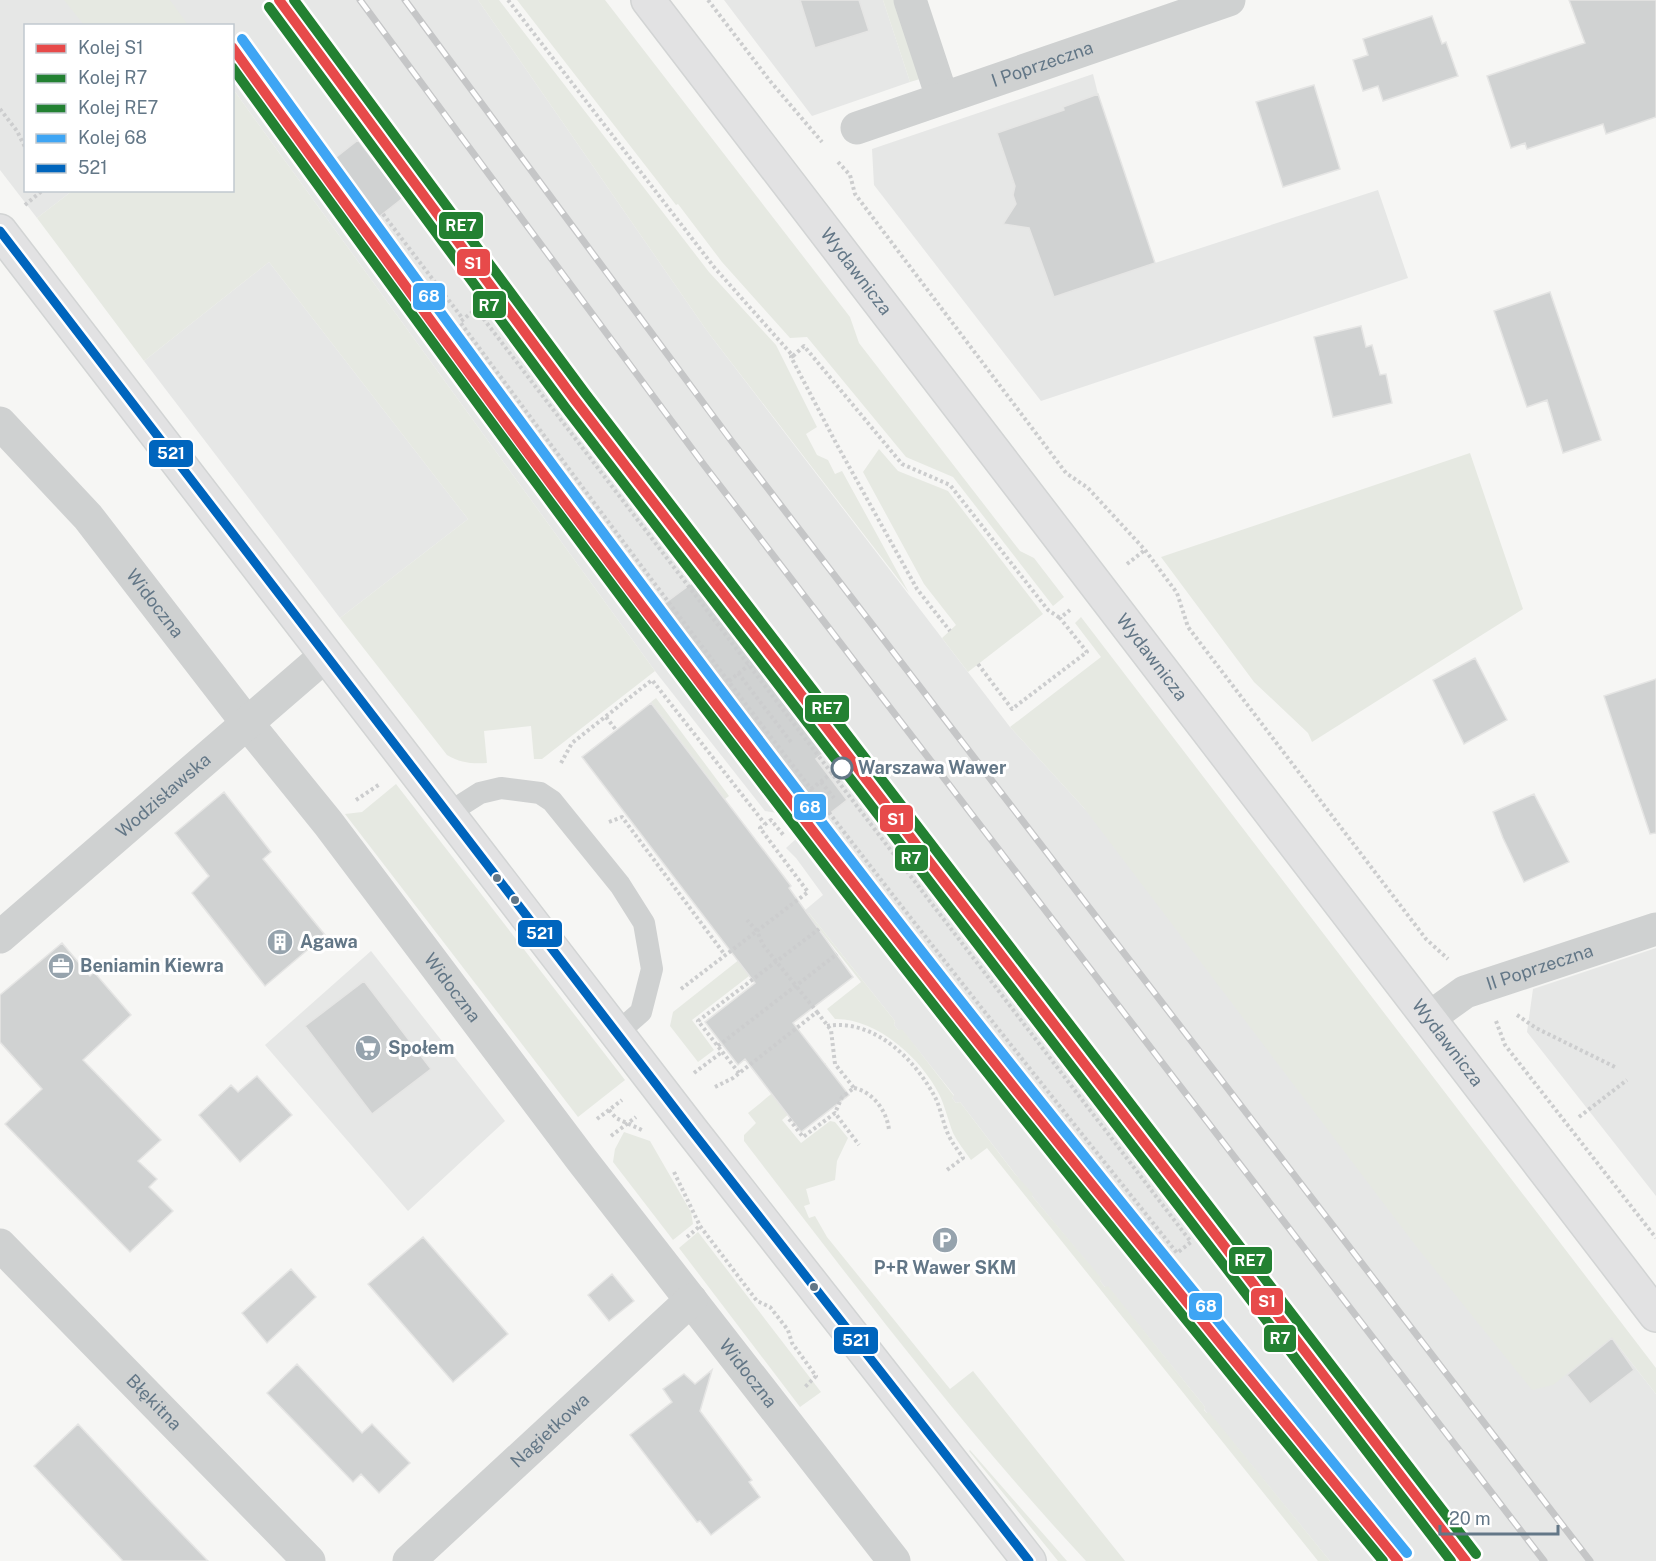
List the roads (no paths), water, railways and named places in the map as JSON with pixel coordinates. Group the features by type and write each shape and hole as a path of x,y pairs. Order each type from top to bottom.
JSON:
{"main road":[{"name":"Wydawnicza","path":"648,0 1656,1315"},
{"path":"0,231 617,1034 1029,1561"}],"street":[{"path":"910,0 942,97"},
{"name":"I Poprzeczna","path":"857,128 1229,0"},
{"name":"Widoczna","path":"0,423 88,518 247,723 328,823 691,1300 894,1561"},
{"name":"Wodzisławska","path":"0,937 327,656"},
{"name":"II Poprzeczna","path":"1429,1018 1465,992 1656,930"},
{"name":"Błękitna","path":"0,1245 309,1561"},
{"name":"Nagietkowa","path":"409,1561 691,1300"}],"lane":[{"path":"447,814 480,793 501,788 540,793 552,801 620,885 644,923 652,969 640,1012 617,1034"}],"railway":[{"path":"360,0 704,465 1544,1561"},
{"path":"405,0 733,443 1590,1561"}],"rail line":[{"name":"S1","path":"279,0 575,400 1466,1561"},
{"name":"RE7","path":"294,0 585,393 1476,1554"},
{"name":"R7","path":"269,7 565,407 1451,1561"},
{"name":"68","path":"242,39 556,470 797,789 1074,1143 1407,1553"},
{"name":"S1","path":"234,50 546,478 787,797 1065,1151 1398,1561"},
{"name":"R7","path":"234,70 543,492 780,807 1054,1157 1383,1561"}],"place":[{"name":"Warszawa Wawer","path":"842,768"},
{"name":"Agawa","path":"280,942"},
{"name":"Beniamin Kiewra","path":"61,966"},
{"name":"Społem","path":"368,1048"},
{"name":"P+R Wawer SKM","path":"945,1240"}]}
